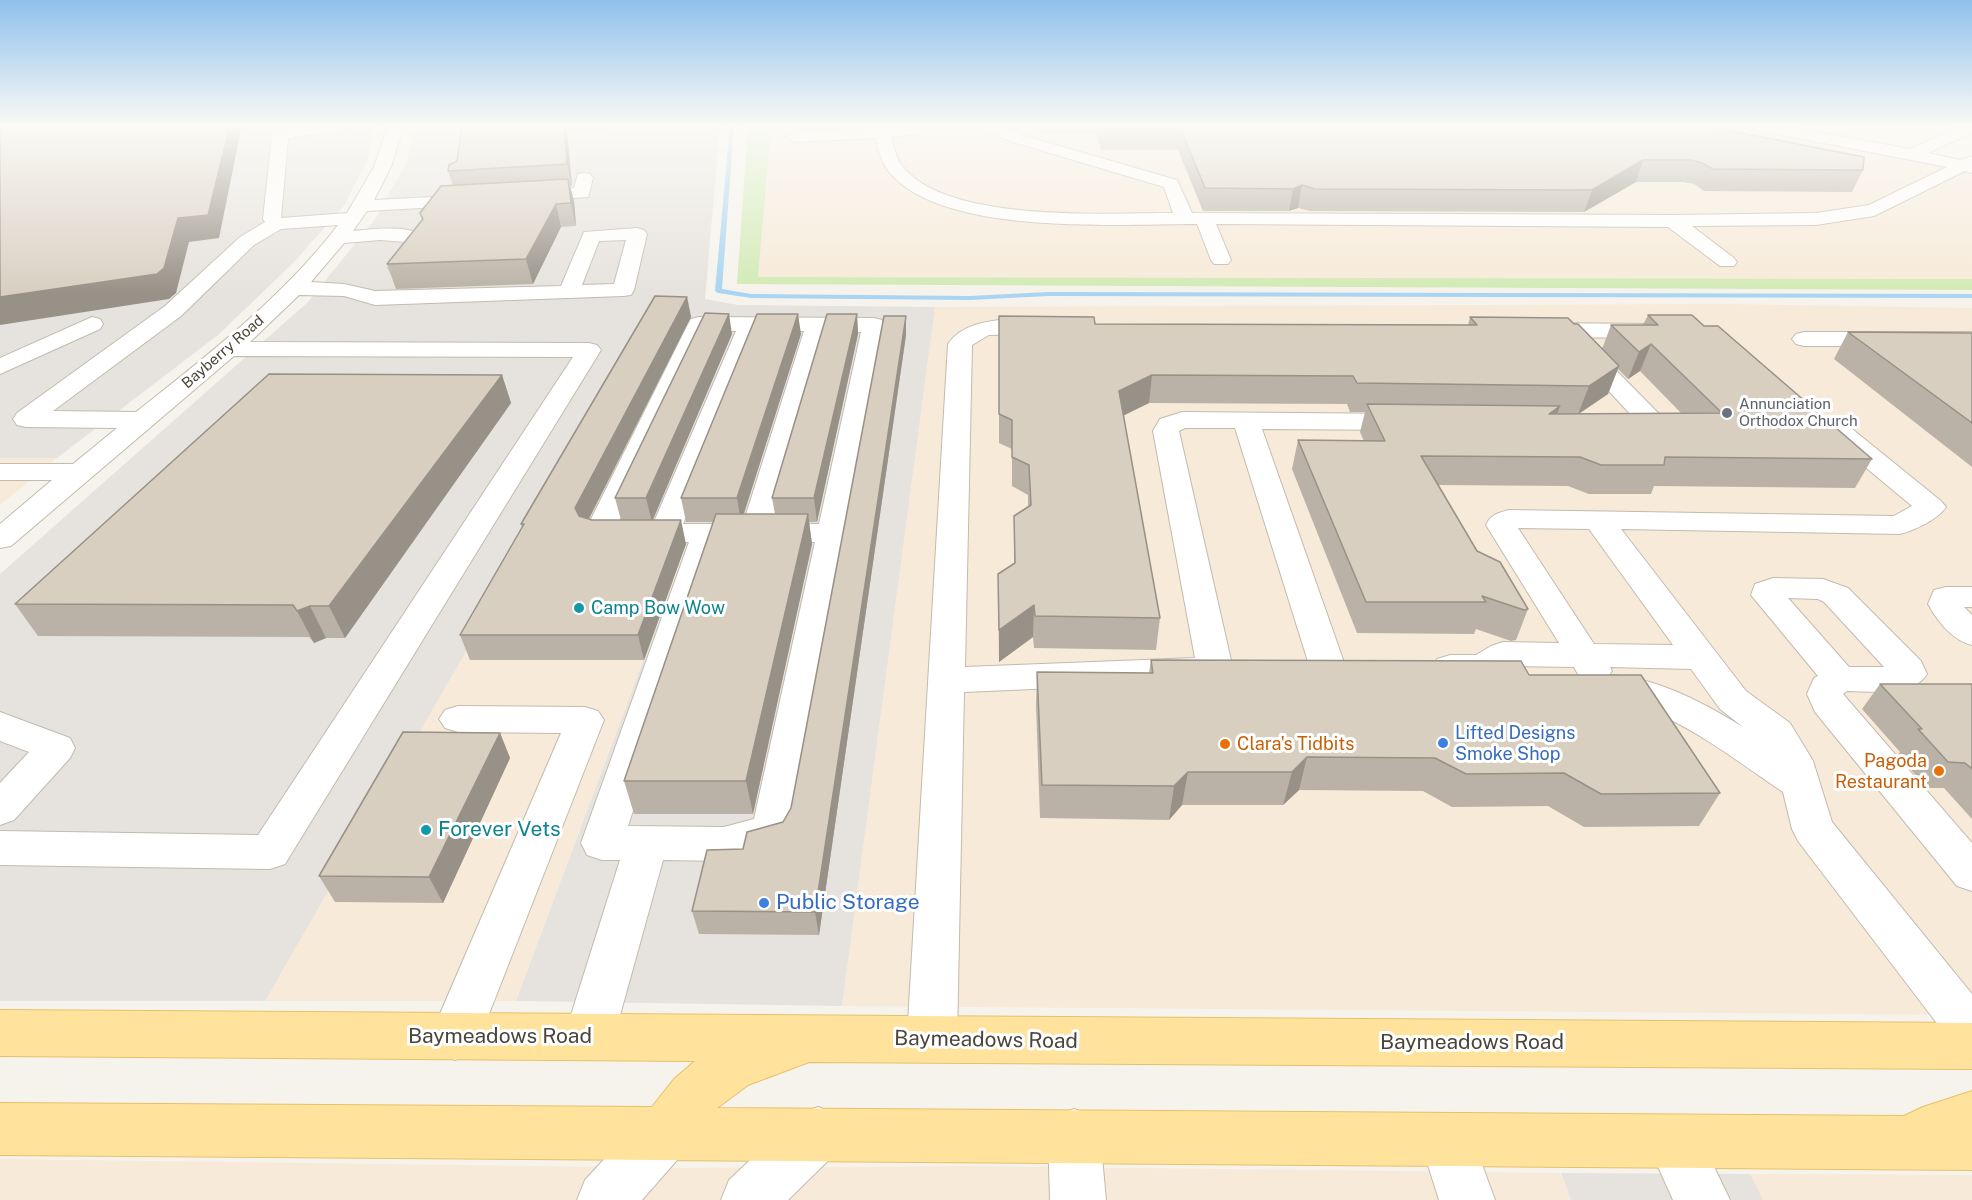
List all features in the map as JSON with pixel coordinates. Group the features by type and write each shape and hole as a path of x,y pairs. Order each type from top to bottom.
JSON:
{"main road":[{"name":"Baymeadows Road","path":"0,1033 1972,1046"},
{"path":"666,1132 685,1105 713,1078 738,1064 819,1038"},
{"path":"1895,1142 1972,1117"},
{"path":"0,1129 818,1133 1972,1143"}],"street":[{"path":"276,181 272,219 276,224"},
{"name":"Bayberry Road","path":"0,539 228,349 292,288 357,212 377,181"},
{"path":"510,197 582,193 584,181"},
{"path":"908,181 943,199 968,206 998,212 1072,218 1673,221 1787,221 1847,216 1892,203 1935,181"},
{"path":"1161,181 1171,184 1221,260"},
{"path":"13,419 173,311 247,241 276,224 357,212 486,199"},
{"path":"1673,221 1727,262"},
{"path":"336,238 397,235 416,238 419,241 375,298"},
{"path":"292,288 344,290 375,298 569,292"},
{"path":"0,367 93,324"},
{"path":"708,533 602,843 724,844 772,831 874,325 699,324 599,533 708,533 755,533 832,533"},
{"path":"664,533 750,324"},
{"path":"755,533 817,325"},
{"path":"932,1039 960,344 965,337 991,328 1066,327"},
{"path":"1504,330 1680,331"},
{"path":"1564,330 1655,424 1597,424"},
{"path":"1804,339 1972,339"},
{"path":"0,848 270,852 589,350 228,349"},
{"path":"1801,784 1715,726 1677,705 1594,671 1501,525 1509,519 1900,525 1931,507 1814,411"},
{"path":"13,419 143,420"},
{"path":"947,680 1232,669 1166,431 1169,425 1182,420 1433,422"},
{"path":"1246,421 1311,668 1364,668"},
{"path":"0,472 81,472"},
{"path":"1598,520 1732,700 1777,733 1794,761 1813,829 1972,1031"},
{"path":"1972,597 1946,597 1945,604 1950,613 1972,634"},
{"path":"1424,667 1484,667 1522,683 1699,657"},
{"path":"1840,679 1827,687 1825,694 1828,703 1972,873"},
{"path":"454,1036 585,720 458,719"},
{"path":"0,726 56,748 0,809"},
{"path":"589,1037 646,844"},
{"path":"605,1200 666,1132"},
{"path":"749,1200 818,1133"},
{"path":"1074,1136 1078,1200"},
{"path":"1447,1140 1467,1200"},
{"path":"1674,1142 1702,1200"}],"shaded area":[{"path":"0,181 357,181 343,207 294,262 218,335 57,458 0,458"},
{"path":"396,181 715,181 705,299 738,305 935,307 842,1006 516,1001 683,554 523,552 265,1001 0,1001 0,574 308,302 375,219"},
{"path":"766,181 1972,181 1972,279 757,277"},
{"path":"1725,304 1972,308 1972,1015 842,1006 935,307"},
{"path":"0,458 57,458 0,505"},
{"path":"523,552 683,553 516,1001 265,1001"},
{"path":"0,1159 688,1168 971,1166 1560,1173 1571,1200 0,1200"},
{"path":"1561,1173 1750,1174 1763,1200 1571,1200"},
{"path":"1750,1174 1972,1175 1972,1200 1763,1200"}],"green space":[{"path":"744,181 766,181 758,277 1972,279 1972,290 737,284"}],"building":[{"path":"0,181 216,181 208,215 178,218 164,268 157,274 0,297"},
{"path":"568,181 571,203 556,204 526,259 387,264 423,219 420,213 441,186"},
{"path":"1202,181 1607,181 1592,190 1315,189 1302,185 1293,189 1205,188"},
{"path":"655,296 687,297 575,508 579,516 592,520 681,520 638,635 460,635 524,524 521,524"},
{"path":"705,313 729,314 646,498 615,498"},
{"path":"757,314 798,314 737,498 681,498"},
{"path":"827,314 857,314 814,498 772,498"},
{"path":"1648,315 1692,315 1704,326 1718,326 1872,459 1665,457 1664,465 1601,465 1580,457 1421,456 1477,551 1500,562 1528,609 1524,610 1482,596 1486,602 1366,602 1298,440 1385,441 1367,404 1560,406 1549,414 1722,413 1651,344 1639,352 1611,325 1658,325"},
{"path":"884,316 906,316 815,912 692,911 707,850 743,849 747,832 783,822 791,808"},
{"path":"999,316 1094,317 1095,324 1477,325 1470,317 1568,318 1574,324 1578,324 1619,366 1589,386 1357,383 1353,376 1152,375 1119,391 1160,618 1035,616 1034,605 999,630 998,574 1015,563 1014,516 1031,505 1029,465 1012,457 1012,420 999,414"},
{"path":"1848,332 1972,333 1972,423"},
{"path":"269,374 502,375 329,606 310,606 297,611 293,605 15,604"},
{"path":"716,514 808,514 746,781 624,781"},
{"path":"1151,660 1521,661 1529,675 1641,675 1720,793 1601,794 1564,773 1466,774 1435,758 1307,757 1292,772 1188,772 1174,786 1042,785 1037,672 1153,673"},
{"path":"1880,684 1972,684 1972,769 1965,763 1948,762 1918,729 1922,729"},
{"name":"Forever Vets","path":"403,732 500,733 429,877 319,876"}],"waterway":[{"path":"727,181 718,291 751,296 970,298 1048,294 1972,296"}],"place":[{"name":"Annunciation Orthodox Church","path":"1727,413"},
{"name":"Camp Bow Wow","path":"579,608"},
{"name":"Lifted Designs Smoke Shop","path":"1443,743"},
{"name":"Clara's Tidbits","path":"1225,744"},
{"name":"Pagoda Restaurant","path":"1939,771"},
{"name":"Forever Vets","path":"426,830"},
{"name":"Public Storage","path":"764,903"}]}
